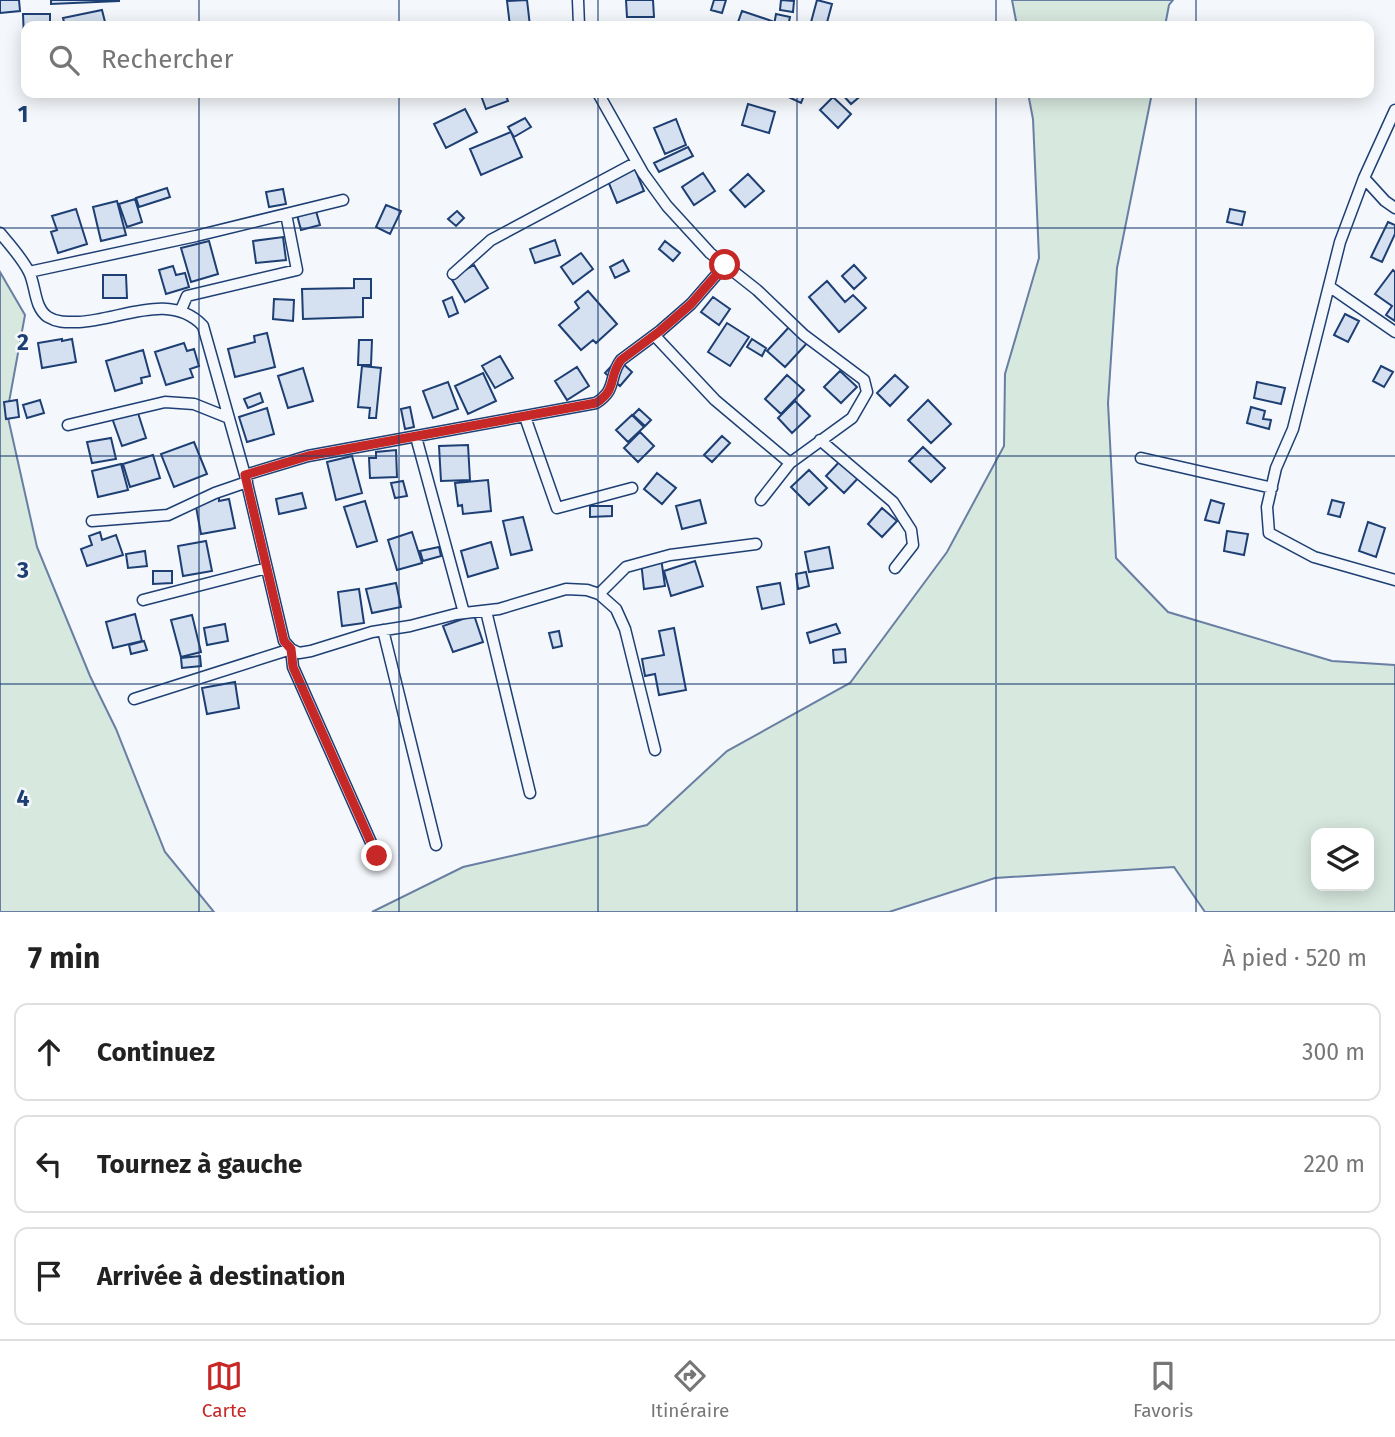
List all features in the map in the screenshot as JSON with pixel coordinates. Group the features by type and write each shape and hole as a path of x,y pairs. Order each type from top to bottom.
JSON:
{"street":[{"path":"578,0 579,21"},
{"path":"601,98 637,162 667,206 725,265 757,290 804,335 864,380 867,392 852,418 790,463 761,500"},
{"path":"1395,110 1364,177 1340,242 1293,429 1276,468 1267,507 1269,533 1314,557 1395,580"},
{"path":"453,274 491,240 637,162"},
{"path":"1364,177 1385,201 1395,208"},
{"path":"29,272 93,260 343,200"},
{"path":"181,310 187,296 297,270 286,214"},
{"path":"0,233 29,272 39,307 45,315 60,323 89,321 164,307 181,310 193,316 203,326 246,479 284,641 291,649 299,653 311,651 383,630 486,611 566,589 587,590 599,594 616,609 625,629 655,750"},
{"path":"92,521 168,515 246,479 308,456 596,403 610,392 621,360 691,304 725,265"},
{"path":"1330,287 1395,332"},
{"path":"655,335 715,400 790,463"},
{"path":"68,425 165,402 194,404 229,418"},
{"path":"525,416 557,508 632,488"},
{"path":"416,437 464,613"},
{"path":"820,440 893,502 911,530 914,545 895,568"},
{"path":"1140,458 1272,488"},
{"path":"599,594 626,567 670,555 756,544"},
{"path":"143,600 267,568"},
{"path":"486,611 530,793"},
{"path":"383,630 436,845"},
{"path":"134,699 291,649"},
{"path":"291,649 293,667 377,856"}],"shaded area":[{"path":"1012,0 1173,0 1169,5 1166,21 1016,21"},
{"path":"1029,98 1151,98 1117,268 1108,403 1116,558 1168,612 1332,661 1395,665 1395,912 1205,912 1174,867 995,878 889,912 372,912 463,867 647,825 727,751 850,683 947,552 1004,446 1005,374 1039,258 1033,119"},
{"path":"0,272 25,315 7,413 37,547 90,676 116,729 165,852 214,912 0,912"}],"building":[{"path":"0,0 19,0 20,11 0,13"},
{"path":"51,0 119,0 119,1 51,4"},
{"path":"527,0 529,21 509,21 507,1"},
{"path":"626,0 653,0 654,17 627,17"},
{"path":"714,0 726,0 722,13 711,10"},
{"path":"781,0 794,1 793,12 780,10"},
{"path":"817,0 832,4 827,21 811,21"},
{"path":"102,10 105,21 64,21 63,18"},
{"path":"742,11 772,21 738,21"},
{"path":"23,14 50,14 50,21 23,21"},
{"path":"776,14 790,17 789,21 775,21"},
{"path":"482,98 507,98 508,101 486,109"},
{"path":"790,98 803,98 801,103"},
{"path":"834,98 851,114 838,128 820,110"},
{"path":"846,98 858,98 851,104"},
{"path":"748,104 775,112 769,133 742,125"},
{"path":"465,109 477,132 446,148 434,124"},
{"path":"525,118 531,127 514,137 508,127"},
{"path":"676,119 686,145 665,154 654,128"},
{"path":"511,132 522,157 481,175 470,149"},
{"path":"688,147 693,156 659,172 654,163"},
{"path":"635,169 644,191 617,203 608,181"},
{"path":"703,173 715,191 694,205 682,187"},
{"path":"748,174 764,191 745,207 730,190"},
{"path":"167,188 170,197 139,207 136,198"},
{"path":"283,189 286,204 269,207 266,192"},
{"path":"135,199 142,222 127,227 119,204"},
{"path":"117,201 126,235 101,241 93,207"},
{"path":"386,205 401,211 390,234 376,227"},
{"path":"76,209 87,244 58,253 51,232 57,230 52,216"},
{"path":"1230,209 1245,212 1242,225 1227,222"},
{"path":"316,211 320,225 301,230 297,215"},
{"path":"457,211 464,218 456,226 448,219"},
{"path":"1388,222 1395,225 1395,234 1382,262 1371,257"},
{"path":"283,237 286,260 256,263 253,241"},
{"path":"555,240 560,255 535,263 530,249"},
{"path":"209,241 218,274 191,282 181,248"},
{"path":"665,241 680,253 673,261 659,249"},
{"path":"581,253 593,269 573,284 561,267"},
{"path":"623,260 629,271 615,278 610,267"},
{"path":"474,265 488,288 465,302 451,278"},
{"path":"854,265 866,278 854,289 842,276"},
{"path":"173,266 176,275 185,273 189,287 166,294 159,270"},
{"path":"1393,270 1395,321 1386,315 1392,306 1375,294"},
{"path":"103,275 126,275 127,298 103,298"},
{"path":"354,279 371,279 371,298 363,298 363,317 303,319 302,289 354,288"},
{"path":"827,281 845,302 853,295 866,308 839,332 809,297"},
{"path":"588,291 617,324 596,343 593,340 581,350 559,325 579,308 575,302"},
{"path":"452,297 458,313 449,317 443,301"},
{"path":"713,297 730,309 719,325 701,312"},
{"path":"274,299 294,300 293,321 273,319"},
{"path":"1345,314 1359,321 1348,342 1334,335"},
{"path":"727,323 749,337 730,366 708,352"},
{"path":"791,325 809,341 785,367 767,351"},
{"path":"267,333 275,367 235,377 228,349 255,342 254,336"},
{"path":"72,339 76,362 42,368 38,343"},
{"path":"752,339 766,348 762,356 747,347"},
{"path":"359,340 372,340 371,365 358,365"},
{"path":"184,343 187,351 194,349 199,366 190,369 193,377 166,385 155,352"},
{"path":"143,350 150,376 141,378 142,383 115,391 106,361"},
{"path":"500,356 513,378 495,388 482,366"},
{"path":"618,359 632,372 620,386 605,373"},
{"path":"362,366 381,368 376,418 369,418 370,408 358,407"},
{"path":"1381,366 1393,372 1384,387 1373,381"},
{"path":"577,367 589,386 567,400 555,381"},
{"path":"303,368 313,401 288,408 278,376"},
{"path":"840,371 857,387 841,403 824,387"},
{"path":"483,373 496,401 468,414 455,386"},
{"path":"787,375 804,390 781,414 765,399"},
{"path":"895,375 908,387 890,406 877,393"},
{"path":"448,382 458,409 433,418 423,391"},
{"path":"1257,382 1285,388 1281,404 1254,398"},
{"path":"260,393 263,402 248,408 244,399"},
{"path":"17,400 19,417 6,419 4,402"},
{"path":"40,400 44,413 27,418 23,405"},
{"path":"928,400 951,424 931,443 908,420"},
{"path":"795,401 810,416 792,433 778,418"},
{"path":"410,407 414,427 405,429 401,409"},
{"path":"1251,407 1265,411 1263,419 1271,420 1269,429 1247,423"},
{"path":"267,408 274,434 247,442 239,417"},
{"path":"639,409 651,420 645,426 633,415"},
{"path":"137,410 146,438 122,446 112,418"},
{"path":"632,415 644,427 628,442 616,430"},
{"path":"640,432 654,446 638,462 624,448"},
{"path":"722,436 730,443 712,462 704,455"},
{"path":"111,438 116,459 92,463 87,442"},
{"path":"194,442 207,474 174,487 161,454"},
{"path":"468,445 470,480 441,481 439,446"},
{"path":"923,447 945,468 931,482 909,461"},
{"path":"396,450 397,477 370,478 369,458 376,458 376,452"},
{"path":"153,455 160,478 130,487 123,464"},
{"path":"352,456 362,493 336,500 327,462"},
{"path":"844,457 862,474 844,493 826,476"},
{"path":"121,464 128,490 98,497 92,471"},
{"path":"809,470 827,488 809,505 791,487"},
{"path":"657,473 676,488 662,504 644,489"},
{"path":"488,480 491,511 463,514 462,505 458,506 455,483"},
{"path":"403,481 407,496 395,498 391,483"},
{"path":"302,493 306,508 279,514 276,499"},
{"path":"219,496 219,501 229,499 235,528 201,534 195,501"},
{"path":"700,500 706,523 682,529 676,506"},
{"path":"1211,500 1224,504 1219,523 1205,520"},
{"path":"1332,500 1344,503 1340,517 1328,514"},
{"path":"365,501 377,541 357,547 344,507"},
{"path":"590,506 612,506 612,516 590,517"},
{"path":"882,508 897,521 882,537 868,524"},
{"path":"523,517 532,550 511,555 503,521"},
{"path":"1368,522 1385,528 1376,557 1359,551"},
{"path":"1227,531 1248,534 1244,555 1224,551"},
{"path":"100,532 102,540 116,535 123,555 87,566 81,549 92,545 89,536"},
{"path":"412,532 422,563 397,570 388,540"},
{"path":"206,541 212,571 183,576 178,546"},
{"path":"491,542 498,568 468,577 461,551"},
{"path":"439,547 441,556 423,561 420,551"},
{"path":"829,547 833,568 809,572 805,552"},
{"path":"145,551 147,566 128,568 126,554"},
{"path":"661,558 665,586 644,589 641,561"},
{"path":"695,561 703,586 671,596 664,571"},
{"path":"153,571 172,571 172,583 153,584"},
{"path":"806,572 809,586 798,589 796,574"},
{"path":"396,583 401,607 372,613 366,589"},
{"path":"780,583 784,604 762,609 757,587"},
{"path":"359,589 364,623 342,626 338,592"},
{"path":"135,614 142,641 113,648 106,622"},
{"path":"192,615 201,652 181,657 171,620"},
{"path":"474,615 483,642 453,652 443,626"},
{"path":"225,624 228,641 207,645 204,628"},
{"path":"836,624 840,633 810,643 807,633"},
{"path":"674,628 686,690 659,695 655,674 645,676 642,659 664,655 659,631"},
{"path":"559,631 562,646 553,648 549,633"},
{"path":"144,641 147,650 131,654 129,645"},
{"path":"845,649 846,662 834,663 833,650"},
{"path":"200,656 201,666 182,668 181,658"},
{"path":"235,682 239,708 207,714 202,688"}],"route":[{"path":"377,856 293,667 291,649 284,641 245,475 345,448 596,403 610,392 621,360 691,304 725,265"}]}
